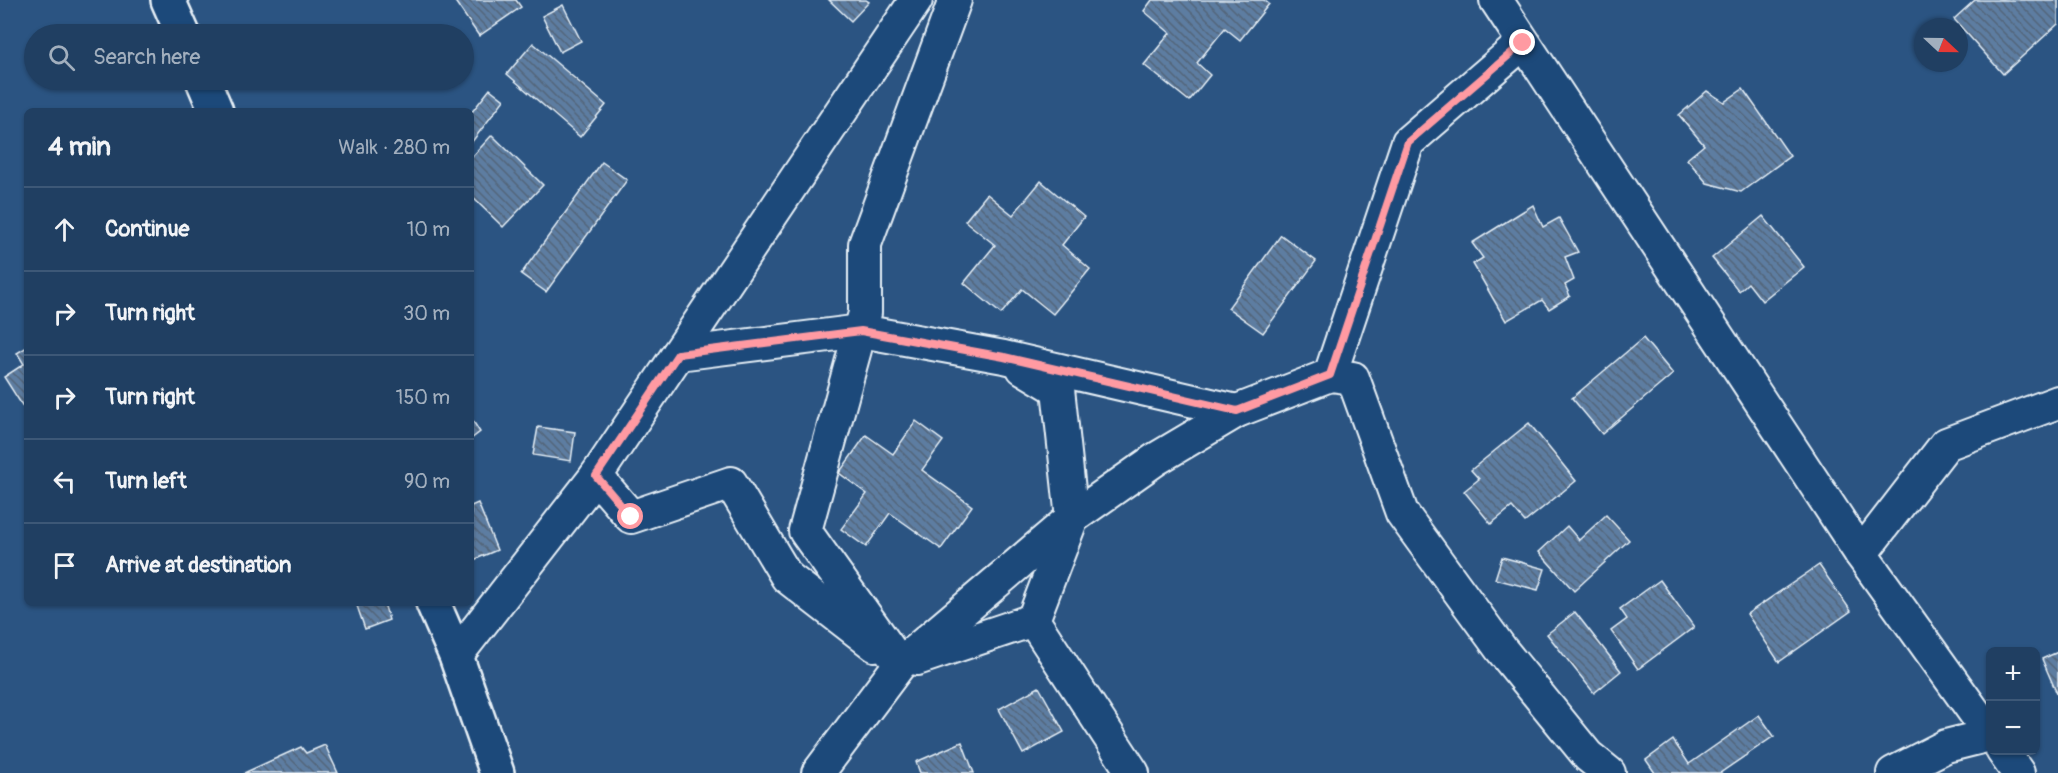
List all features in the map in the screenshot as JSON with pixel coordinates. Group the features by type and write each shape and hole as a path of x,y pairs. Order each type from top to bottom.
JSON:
{"street":[{"path":"168,0 179,24"},
{"path":"456,656 596,476 915,0"},
{"path":"900,664 805,531 865,313 865,244 956,0"},
{"path":"1496,0 1861,554 1986,728"},
{"path":"1330,375 1408,142 1523,43"},
{"path":"207,90 215,108"},
{"path":"678,354 861,331 1004,357 1237,411"},
{"path":"1004,357 1058,389 1072,518 1033,620"},
{"path":"818,773 900,664 1072,518 1156,459 1237,411 1330,375 1353,378 1402,513 1502,649 1588,756 1610,773"},
{"path":"1861,554 1946,444 2058,402"},
{"path":"596,476 631,517 731,483 787,577 900,664"},
{"path":"434,606 456,656 497,773"},
{"path":"900,664 1033,620"},
{"path":"1033,620 1133,773"},
{"path":"1893,773 1946,746 1986,735"},
{"path":"2005,755 2018,773"}],"building":[{"path":"454,0 516,0 521,7 479,36 474,29 474,24 471,24"},
{"path":"829,0 866,0 869,2 851,21"},
{"path":"1152,0 1264,0 1269,4 1240,40 1225,28 1197,63 1210,75 1189,101 1144,65 1170,33 1144,11"},
{"path":"1975,0 2058,0 2058,24 2003,74 1968,35 1968,18 1955,18"},
{"path":"563,5 581,41 560,52 542,16"},
{"path":"533,43 606,105 580,137 507,74"},
{"path":"490,89 504,100 474,139 474,109"},
{"path":"1743,89 1790,156 1741,192 1707,183 1687,159 1704,145 1679,115 1707,91 1724,102"},
{"path":"492,135 543,185 503,227 474,199 474,155"},
{"path":"602,162 627,180 546,292 521,274"},
{"path":"1041,181 1084,217 1062,245 1090,269 1053,314 1022,289 1001,314 964,283 995,245 965,221 987,194 1013,215"},
{"path":"1533,205 1543,227 1559,218 1578,252 1565,257 1574,280 1565,285 1570,296 1549,309 1542,300 1506,321 1473,264 1483,258 1472,243"},
{"path":"1763,216 1804,267 1762,301 1748,283 1739,291 1712,258"},
{"path":"1281,235 1316,261 1263,333 1228,308"},
{"path":"1643,338 1673,374 1602,434 1572,398"},
{"path":"24,349 24,364 17,353"},
{"path":"24,364 24,408 4,377"},
{"path":"916,421 943,441 922,470 972,506 941,549 890,513 866,547 841,529 867,494 839,473 866,435 893,454"},
{"path":"474,423 480,432 474,437"},
{"path":"1529,423 1576,481 1525,522 1512,507 1491,524 1464,491 1479,479 1471,470"},
{"path":"538,427 575,432 571,461 533,455"},
{"path":"478,503 497,550 474,560 474,505"},
{"path":"1606,515 1629,540 1574,591 1539,552 1567,526 1579,540"},
{"path":"1502,557 1545,569 1538,590 1495,579"},
{"path":"1819,565 1851,611 1779,662 1747,614"},
{"path":"1660,580 1694,627 1638,669 1611,631 1627,619 1620,609"},
{"path":"357,606 385,606 389,620 365,629"},
{"path":"1575,612 1621,671 1594,693 1547,634"},
{"path":"2058,652 2058,696 2042,659"},
{"path":"1039,687 1064,732 1023,754 999,709"},
{"path":"1759,715 1774,736 1720,773 1655,773 1646,760 1673,740 1689,764"},
{"path":"962,742 974,773 920,773 916,762"},
{"path":"325,745 338,773 244,773 301,747 306,753"}],"route":[{"path":"631,517 596,476 678,354 861,331 1004,357 1237,411 1330,375 1408,142 1523,43"}]}
